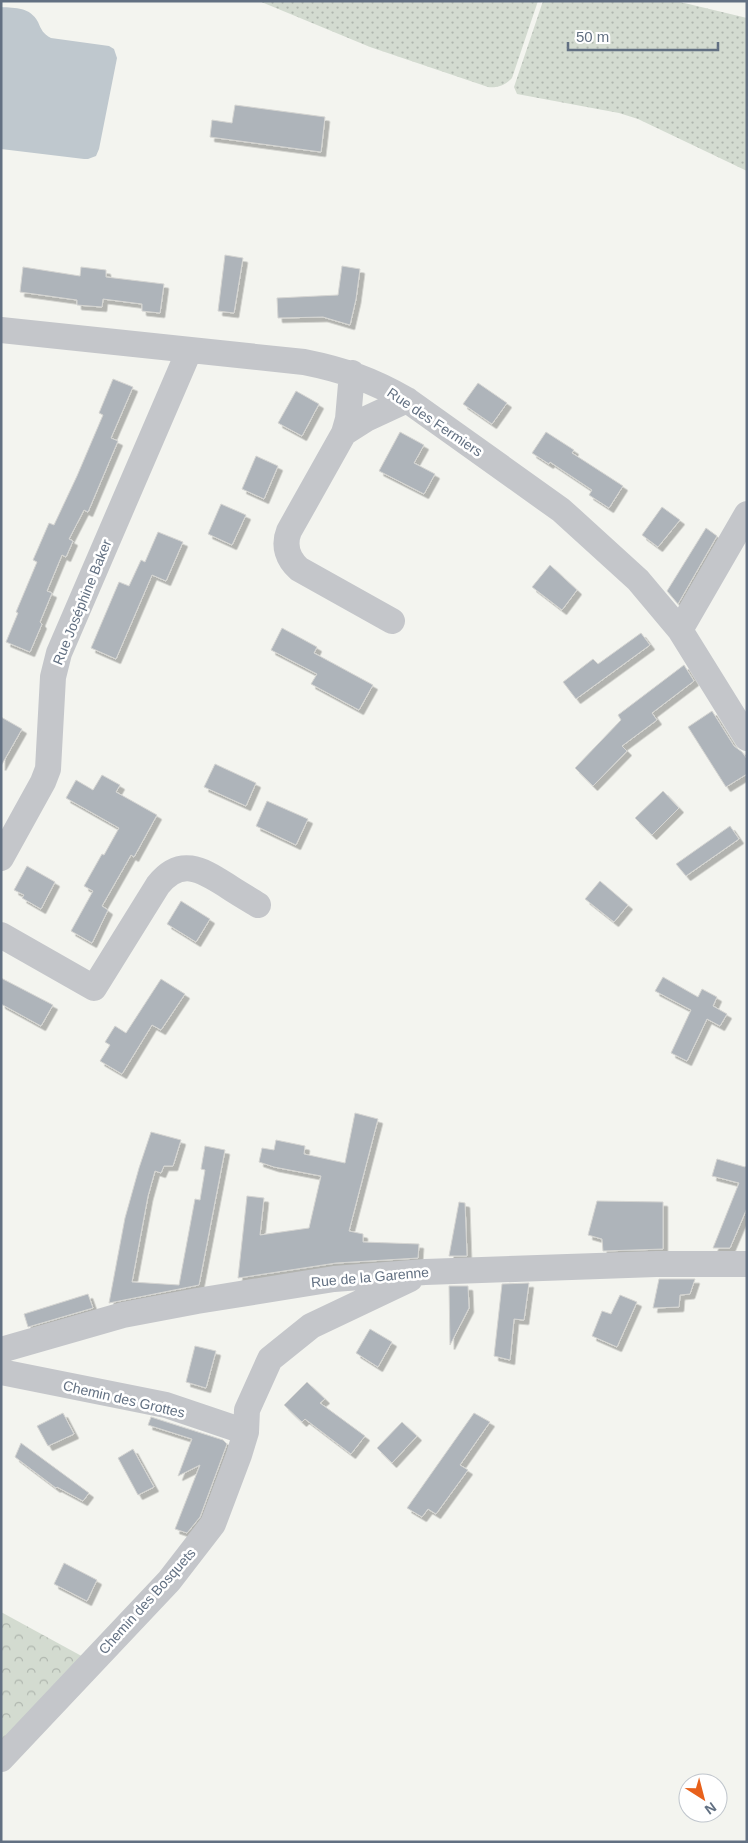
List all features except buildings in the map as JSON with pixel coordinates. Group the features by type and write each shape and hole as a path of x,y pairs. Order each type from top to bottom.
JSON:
{"street":[{"name":"Rue des Fermiers","path":"1,330 304,362 352,373 407,400 561,510 638,580 680,630 747,738"},
{"name":"Rue Joséphine Baker","path":"1,858 48,769 53,677 59,653 189,351"},
{"path":"352,373 348,419 344,433 289,531 286,539 286,548 299,569 392,622"},
{"path":"344,433 366,419 407,400"},
{"path":"680,630 747,514"},
{"path":"1,935 94,988 158,885 171,873 188,868 203,870 258,906"},
{"name":"Rue de la Garenne","path":"1,1350 123,1315 334,1279 425,1272 745,1259"},
{"name":"Chemin des Bosquets","path":"1,1759 169,1581 213,1524 246,1432 247,1410 270,1359 311,1326 425,1272"},
{"name":"Chemin des Grottes","path":"1,1372 166,1405 246,1432"}],"green space":[{"path":"259,1 538,1 512,78 501,86 488,87 370,47"},
{"path":"543,1 676,1 747,18 747,171 638,119 619,113 517,94 514,87"},
{"path":"1,1612 98,1665 1,1763"}],"shaded area":[{"path":"1,7 22,9 31,13 44,33 51,38 109,46 114,49 117,58 96,156 84,159 1,149"}]}
